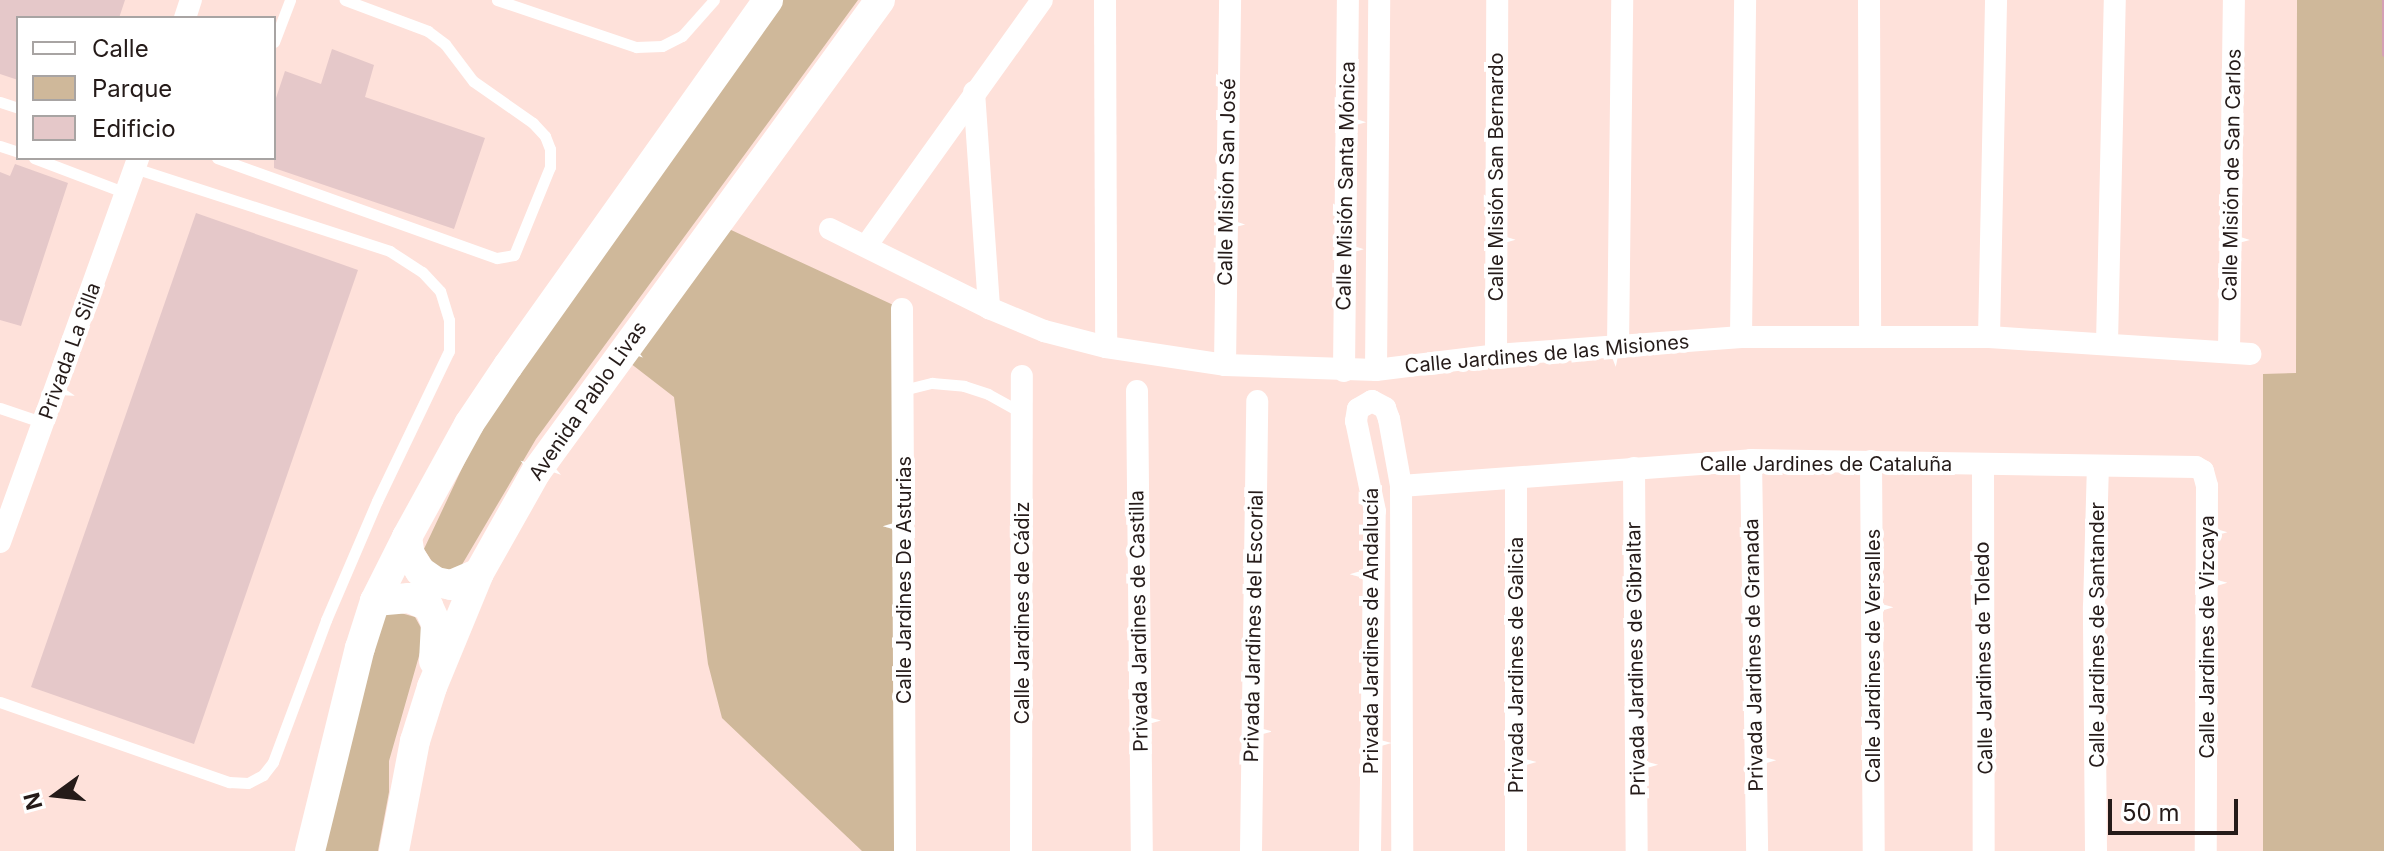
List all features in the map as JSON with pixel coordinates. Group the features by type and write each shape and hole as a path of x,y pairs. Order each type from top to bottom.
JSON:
{"main road":[{"path":"310,851 360,648 375,601 407,537 484,401 768,0"},
{"name":"Avenida Pablo Livas","path":"394,851 415,741 432,687 479,573 536,472 880,0"},
{"path":"407,537 410,555 420,571 436,582 451,585 479,573"},
{"path":"375,601 409,598 428,606 436,623 432,687"}],"street":[{"path":"866,246 1042,0"},
{"path":"1105,0 1106,347"},
{"name":"Calle Misión San José","path":"1225,365 1230,0"},
{"name":"Calle Misión Santa Mónica","path":"1344,371 1348,0"},
{"name":"Calle Misión Santa Mónica","path":"1376,370 1379,0"},
{"name":"Calle Misión San Bernardo","path":"1496,355 1497,0"},
{"path":"1618,347 1622,0"},
{"path":"1741,337 1745,0"},
{"path":"1869,0 1870,337"},
{"path":"1989,337 1996,0"},
{"path":"2107,343 2115,0"},
{"name":"Calle Misión de San Carlos","path":"2234,0 2240,352"},
{"path":"974,92 983,184 989,308"},
{"name":"Privada La Silla","path":"0,542 137,163"},
{"name":"Calle Jardines de las Misiones","path":"830,229 989,308 1044,331 1106,347 1225,365 1376,370 1496,355 1741,337 1989,337 2240,352"},
{"name":"Calle Jardines De Asturias","path":"902,309 905,851"},
{"name":"Calle Jardines de Cádiz","path":"1021,851 1022,376"},
{"name":"Privada Jardines de Castilla","path":"1137,391 1142,851"},
{"name":"Privada Jardines del Escorial","path":"1251,851 1257,401"},
{"name":"Privada Jardines de Andalucía","path":"1370,851 1375,511 1356,421 1358,409 1363,404 1378,403 1387,411 1401,486 1402,851"},
{"name":"Calle Jardines de Cataluña","path":"1401,486 1516,480 1751,460 2098,467 2187,465 2203,471"},
{"name":"Privada Jardines de Granada","path":"1751,460 1757,851"},
{"name":"Calle Jardines de Versalles","path":"1871,461 1874,851"},
{"name":"Calle Jardines de Toledo","path":"1983,464 1984,851"},
{"name":"Calle Jardines de Santander","path":"2096,851 2094,607 2098,467"},
{"name":"Privada Jardines de Gibraltar","path":"1634,468 1637,851"},
{"name":"Calle Jardines de Vizcaya","path":"2203,471 2207,486 2206,851"},
{"name":"Privada Jardines de Galicia","path":"1516,480 1516,851"}],"lane":[{"path":"276,37 290,0"},
{"path":"228,160 497,258 514,255 520,247 550,167 550,149 545,136 533,123 473,81 445,44 428,31 345,0"},
{"path":"497,0 636,47 662,46 682,36 714,0"},
{"path":"39,160 126,193"},
{"path":"0,702 229,782 248,783 263,775 273,762 326,620 377,501 449,351 449,320 440,291 422,272 390,251 137,163"},
{"path":"903,390 932,383 964,386 988,394 1022,414"},
{"path":"0,408 45,424"}],"green space":[{"path":"783,0 858,0 536,439 460,568 440,574 424,549 480,430"},
{"path":"2297,0 2384,0 2384,851 2263,851 2263,374 2296,373"},
{"path":"729,229 902,309 905,851 862,851 722,718 708,664 674,397 630,363"},
{"path":"390,610 415,617 425,635 389,761 389,792 378,851 320,851 381,621"}],"building":[{"path":"0,0 125,0 120,16 16,16 16,79 0,74"},
{"path":"332,49 374,65 365,97 485,138 454,229 274,168 276,98 285,71 321,84"},
{"path":"15,164 68,183 21,326 0,320 0,172 10,176"},
{"path":"196,213 358,270 194,744 31,687"}],"waterway":[{"path":"2384,0 2384,54"}]}
